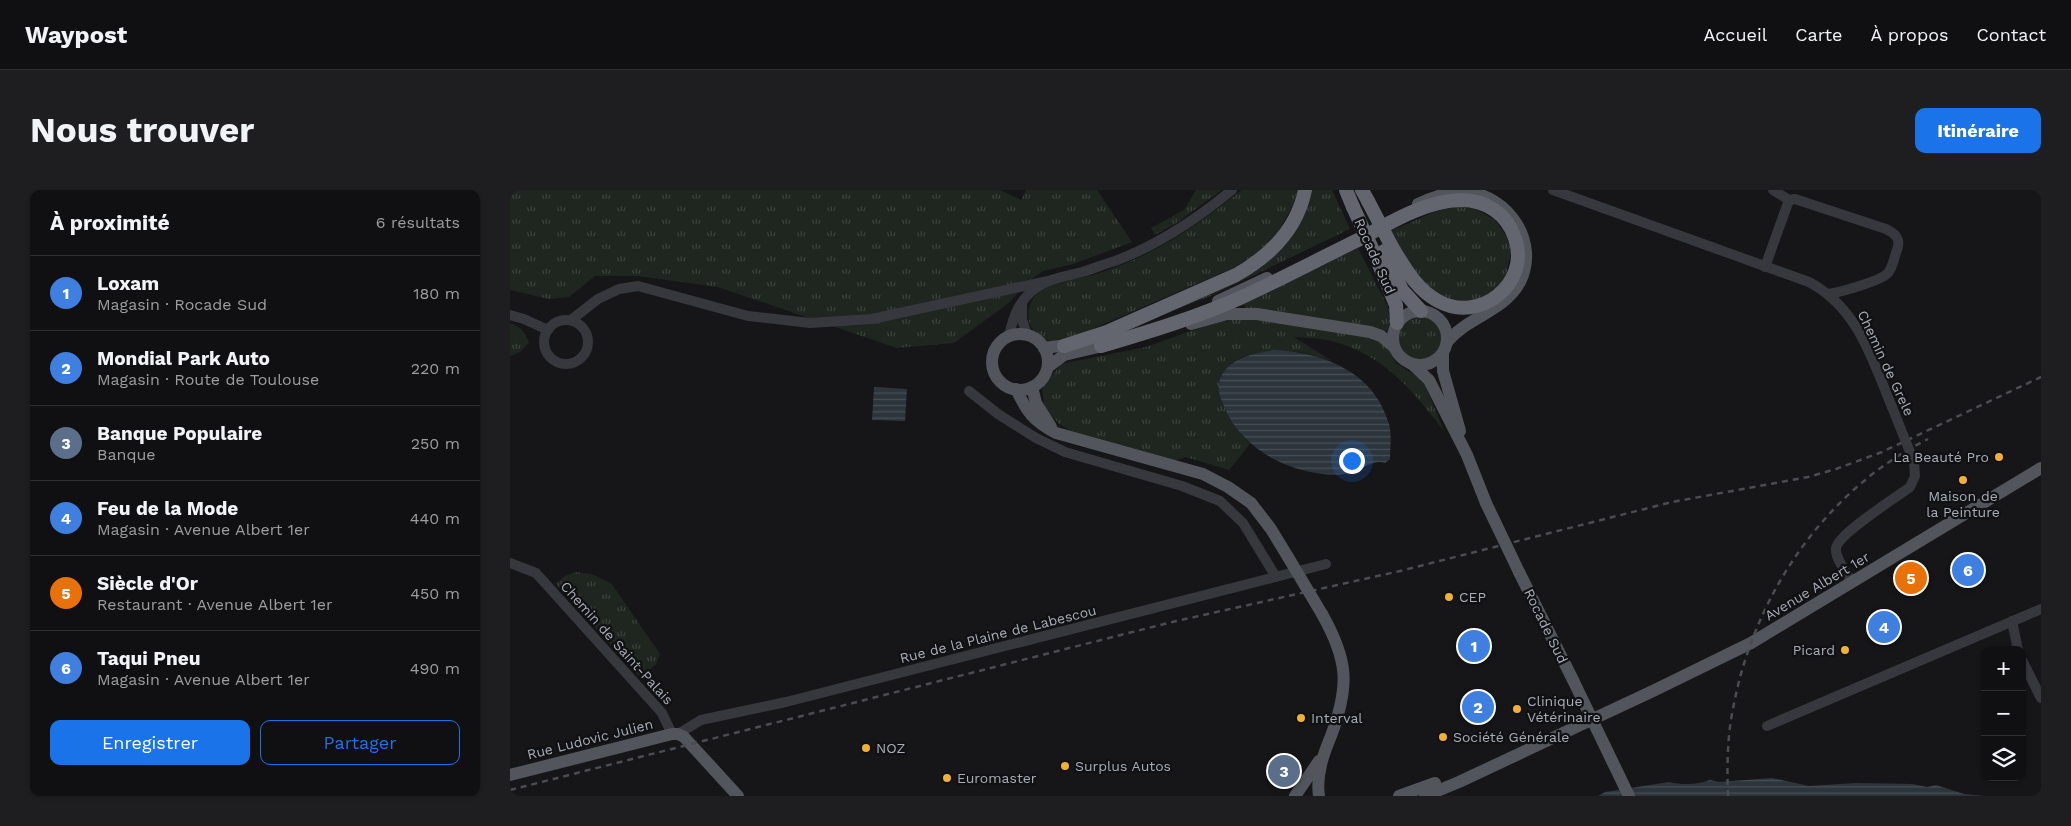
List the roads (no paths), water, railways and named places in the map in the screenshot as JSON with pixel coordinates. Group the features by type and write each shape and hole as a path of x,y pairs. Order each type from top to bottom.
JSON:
{"highway":[{"path":"1064,346 1106,332 1251,267 1285,236 1298,214 1305,190"},
{"name":"Rocade Sud","path":"1346,190 1361,200"},
{"name":"Rocade Sud","path":"1356,190 1402,290 1421,310"},
{"path":"1101,346 1200,315 1281,279 1408,214 1442,202 1472,201 1487,205 1498,212 1513,231 1518,256 1514,276 1502,293 1492,301 1466,308 1452,307 1429,296 1384,251"},
{"name":"Rocade Sud","path":"1384,251 1396,305 1397,323"}],"main road":[{"path":"1044,348 1110,338 1151,327 1188,314 1302,261 1398,212 1441,195 1467,192 1481,195 1507,208 1523,235 1526,253 1525,269 1520,282 1503,303 1461,328 1438,358 1426,364 1412,364 1404,360 1394,347 1381,336 1370,332 1284,318 1242,314 1214,317 1156,335 1064,355 1048,367"},
{"path":"1394,347 1392,338 1397,323 1403,316 1421,310 1438,317 1444,324 1446,333 1445,347"},
{"path":"1026,335 1037,339 1044,348 1048,357 1048,367 1044,377 1032,387 1016,389 1006,386 998,379 993,366 993,357 996,348 1009,336 1026,335"},
{"name":"Rocade Sud","path":"1445,347 1443,371 1467,455"},
{"name":"Rocade Sud","path":"1412,364 1429,380 1467,455 1486,503 1629,796"},
{"path":"1032,387 1036,403 1056,433"},
{"path":"1016,389 1025,406 1039,424 1056,433 1203,474 1228,487 1251,503 1271,529 1336,639 1344,666 1342,698 1324,754 1318,787 1319,796"},
{"name":"Avenue Albert 1er","path":"1496,763 1750,643 2041,468"},
{"path":"675,734 692,744 738,796"},
{"name":"Rue Ludovic Julien","path":"510,775 675,734"},
{"path":"1295,796 1324,754"},
{"path":"1398,796 1496,763"},
{"path":"1425,796 1459,782 1496,763"}],"street":[{"path":"571,320 581,326 588,336 588,349 581,359 570,364 560,363 547,353 544,342 548,330 560,321 571,320 598,299 619,289 638,286 748,316 810,323 872,319 1048,281 1100,266 1154,243 1195,218 1232,190"},
{"name":"Chemin de Grele","path":"1553,190 1810,282 1839,302 1854,321 1914,462 1915,476 1910,487 1848,532 1839,541 1836,547 1837,553 1852,582"},
{"path":"1773,190 1789,200 1795,199 1896,234 1899,240 1890,269 1886,275 1856,287 1829,294"},
{"path":"1766,267 1789,200"},
{"path":"1009,336 1013,318 1022,302 1037,287 1048,281"},
{"path":"1022,302 1022,319 1026,335"},
{"path":"581,326 592,304"},
{"path":"510,316 524,319 548,330"},
{"path":"969,391 998,414 1028,434 1065,452 1182,486 1220,501 1243,523 1276,577"},
{"name":"Chemin de Saint-Palais","path":"510,563 536,573 662,713 675,734"},
{"name":"Rue de la Plaine de Labescou","path":"675,734 701,720 786,702 1326,564"},
{"path":"1767,726 2041,609"},
{"path":"2012,621 2017,646"},
{"path":"2026,668 2041,698"}],"railway":[{"path":"510,790 1172,622 1400,571 1672,502 1808,477 1882,452 2041,377"},
{"path":"1728,796 1728,752 1733,709 1743,667 1757,627 1776,588 1799,552 1826,518 1856,487 1891,461 1928,439"}],"place":[{"name":"La Beauté Pro","path":"1999,457"},
{"name":"Maison de la Peinture","path":"1963,480"},
{"name":"Taqui Pneu","path":"1968,570"},
{"name":"Siècle d'Or","path":"1911,578"},
{"name":"CEP","path":"1449,597"},
{"name":"Feu de la Mode","path":"1884,627"},
{"name":"Loxam","path":"1474,646"},
{"name":"Picard","path":"1845,650"},
{"name":"Mondial Park Auto","path":"1478,707"},
{"name":"Clinique Vétérinaire","path":"1517,709"},
{"name":"Interval","path":"1301,718"},
{"name":"Société Générale","path":"1443,737"},
{"name":"NOZ","path":"866,748"},
{"name":"Surplus Autos","path":"1065,766"},
{"name":"Banque Populaire","path":"1284,771"},
{"name":"Euromaster","path":"947,778"}]}
